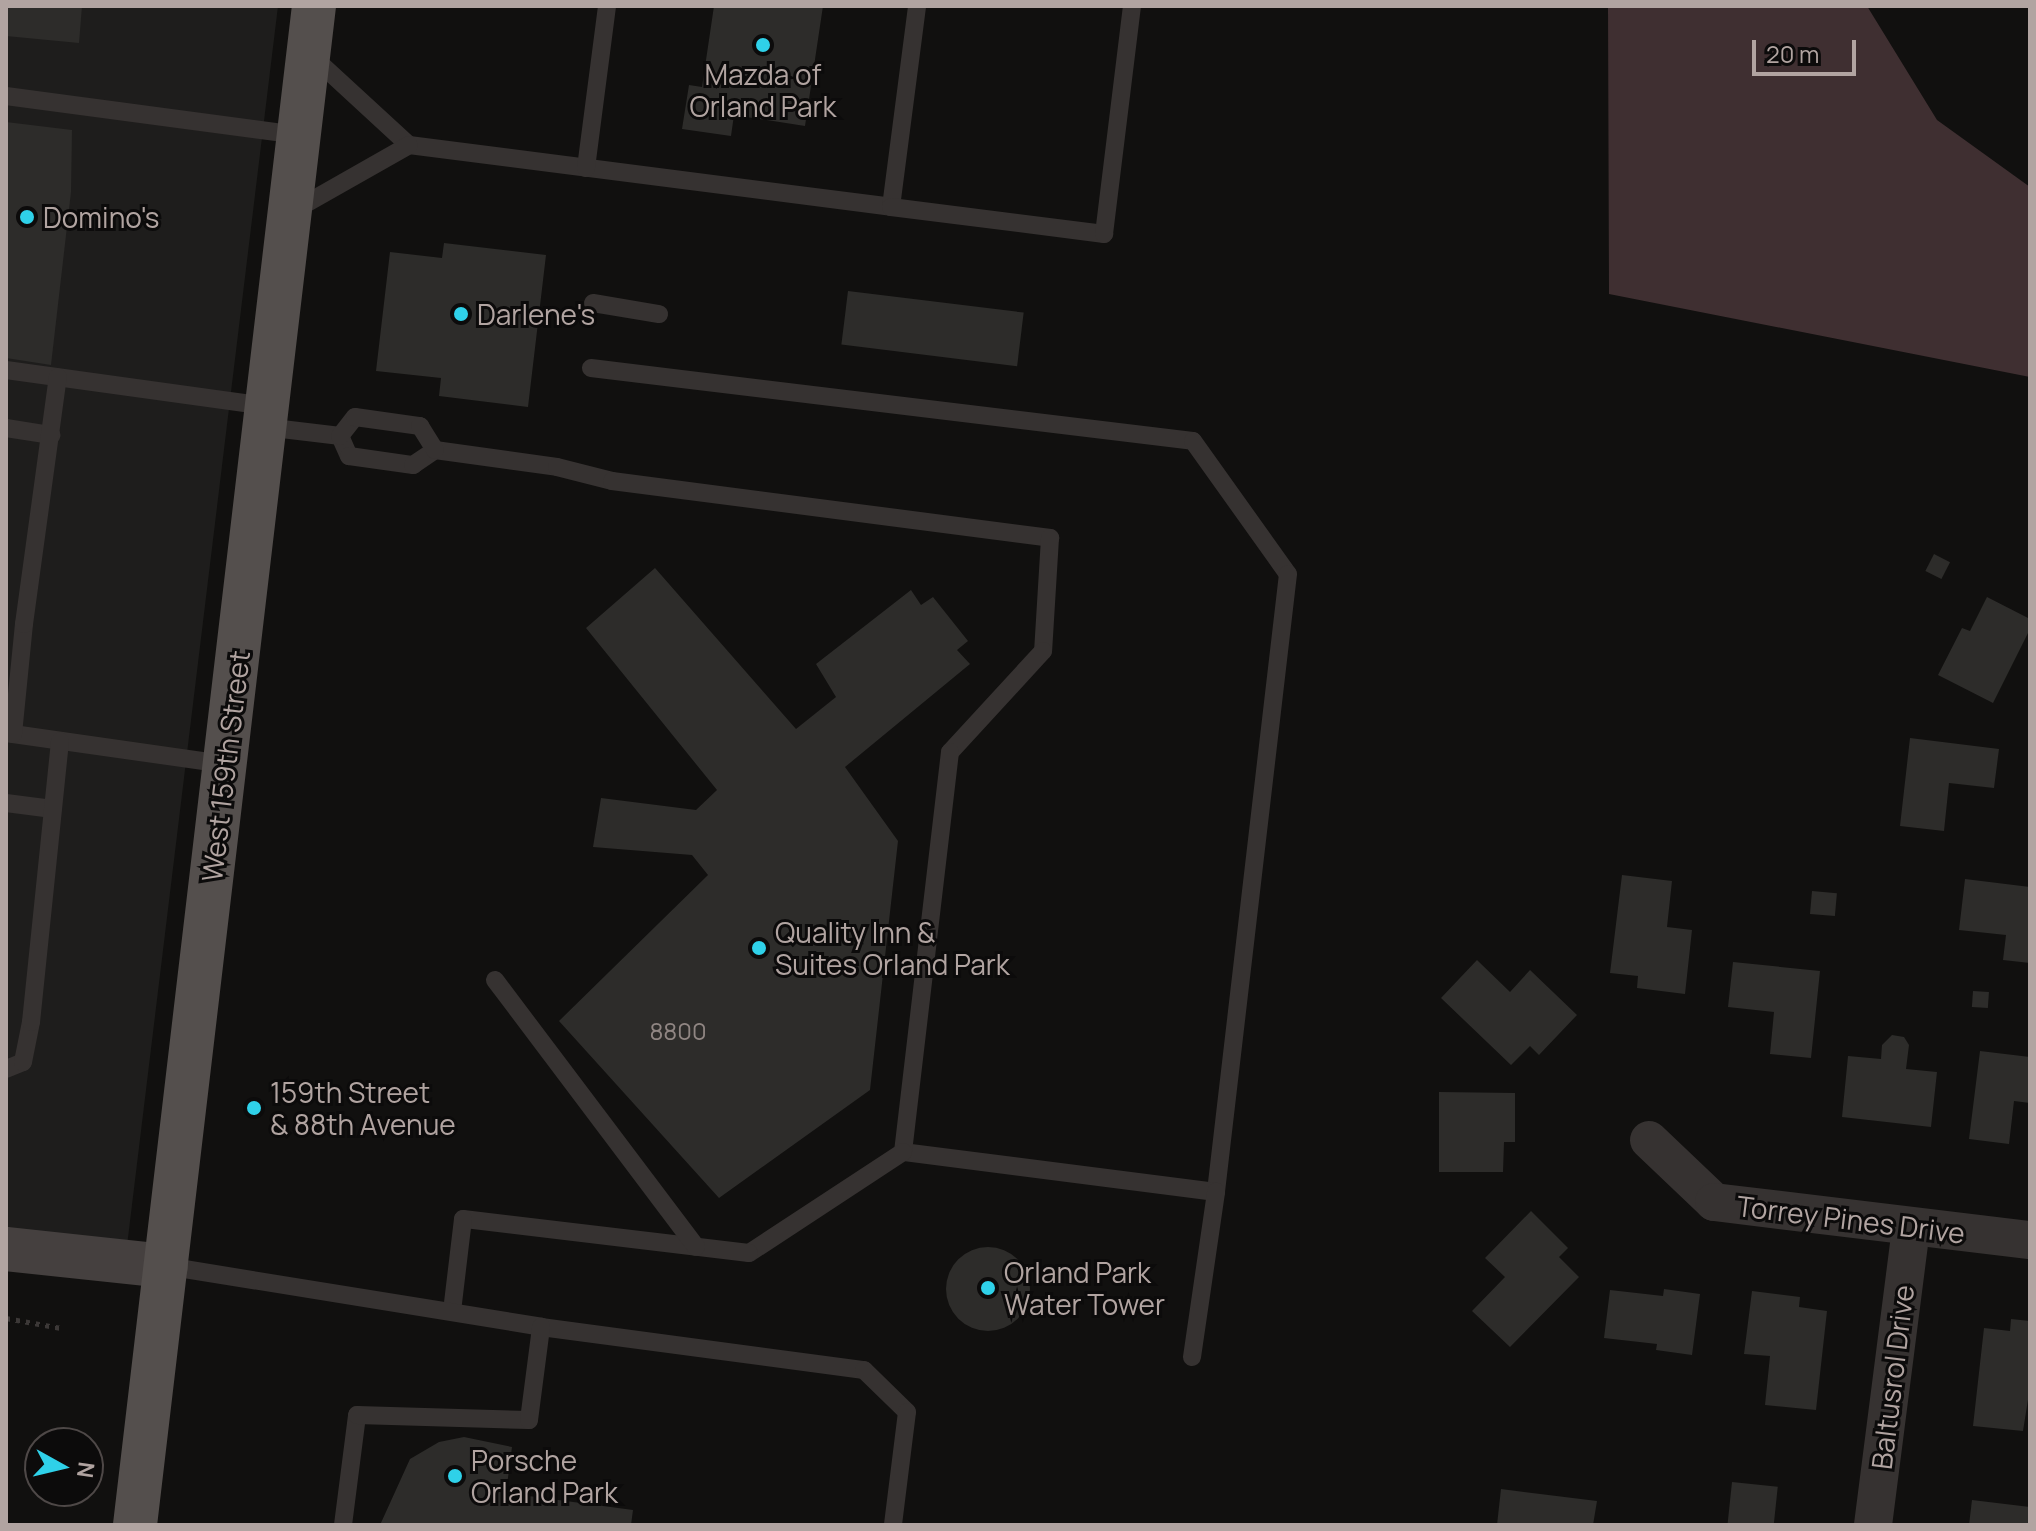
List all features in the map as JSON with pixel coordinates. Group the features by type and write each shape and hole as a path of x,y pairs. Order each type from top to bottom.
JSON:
{"main road":[{"name":"West 159th Street","path":"135,1525 314,6"}],"street":[{"name":"Torrey Pines Drive","path":"1649,1140 1714,1202 2030,1240"},
{"name":"Baltusrol Drive","path":"1873,1525 1911,1228"},
{"path":"6,1249 166,1266"}],"lane":[{"path":"586,168 607,6"},
{"path":"891,207 917,6"},
{"path":"309,53 409,145 1104,234 1132,6"},
{"path":"6,96 299,135"},
{"path":"290,213 409,145"},
{"path":"593,303 659,314"},
{"path":"591,368 1193,441 1288,574 1216,1192 1192,1357"},
{"path":"6,370 266,417 340,436"},
{"path":"58,377 51,435 15,623 10,734 225,764"},
{"path":"340,436 355,417 407,424 420,426 435,450"},
{"path":"6,428 51,435"},
{"path":"340,436 349,456 413,465 435,450 557,467 612,481 1050,538 1043,651 950,752 903,1152"},
{"path":"6,1069 23,1062 28,1035 60,741"},
{"path":"6,803 53,809"},
{"path":"495,980 696,1247"},
{"path":"452,1311 463,1219 749,1253 903,1152 1216,1192"},
{"path":"166,1266 541,1327 864,1370 907,1412 893,1525"},
{"path":"343,1525 357,1415 529,1420 541,1327"}],"path":[{"path":"6,1318 61,1328"}],"shaded area":[{"path":"6,6 278,6 126,1254 6,1240"},
{"path":"1608,6 1867,6 1937,120 2030,187 2030,377 1609,294"}],"building":[{"path":"6,6 82,6 79,43 6,36"},
{"name":"Mazda of Orland Park","path":"714,6 823,6 805,126 734,115 731,136 682,129 689,85 702,87"},
{"path":"6,122 72,130 71,192 51,365 6,358"},
{"name":"Darlene's","path":"444,243 546,255 528,407 439,396 441,378 376,371 390,252 442,258"},
{"path":"848,291 1024,313 1017,366 841,345"},
{"path":"1934,554 1950,562 1941,579 1925,571"},
{"name":"Quality Inn & Suites Orland Park","path":"655,568 796,729 836,697 816,664 911,590 921,605 933,597 968,641 957,650 970,664 845,767 898,841 870,1090 719,1198 559,1021 708,875 692,855 593,847 601,798 696,810 717,790 586,628"},
{"path":"1987,597 2030,619 2030,629 1993,703 1938,675 1962,628 1970,631"},
{"path":"1910,738 1999,749 1994,788 1949,783 1944,831 1900,826"},
{"path":"1622,875 1672,881 1667,927 1692,930 1685,994 1637,988 1638,976 1610,973"},
{"path":"1965,879 2030,887 2030,963 2003,960 2006,935 1959,930"},
{"path":"1812,891 1837,893 1835,916 1810,914"},
{"path":"1477,960 1510,992 1530,970 1577,1015 1539,1055 1530,1046 1511,1065 1441,998"},
{"path":"1733,962 1820,971 1811,1058 1770,1054 1774,1012 1728,1007"},
{"path":"1973,991 1989,992 1988,1008 1972,1007"},
{"path":"1892,1035 1904,1037 1909,1045 1906,1069 1937,1072 1931,1127 1842,1117 1848,1056 1881,1059 1882,1045"},
{"path":"1980,1051 2030,1057 2030,1103 2014,1101 2009,1144 1969,1139"},
{"path":"1439,1092 1515,1093 1515,1142 1504,1142 1503,1172 1439,1172"},
{"path":"1531,1211 1568,1248 1559,1257 1579,1277 1510,1347 1472,1311 1505,1277 1485,1258"},
{"name":"Orland Park Water Tower","path":"988,1247 1011,1254 1023,1266 1030,1289 1023,1312 1011,1324 988,1331 965,1324 953,1312 946,1289 953,1266 965,1254"},
{"path":"1664,1289 1700,1294 1692,1355 1656,1350 1657,1344 1604,1338 1610,1290 1663,1296"},
{"path":"1752,1291 1800,1297 1799,1307 1827,1311 1816,1410 1765,1405 1770,1356 1744,1354"},
{"path":"2011,1319 2030,1321 2030,1387 2023,1431 1973,1426 1984,1328 2010,1331"},
{"name":"Porsche Orland Park","path":"464,1437 512,1447 506,1493 633,1510 631,1525 380,1525 410,1459 439,1442"},
{"path":"1732,1482 1778,1487 1774,1525 1728,1525"},
{"path":"1501,1489 1597,1501 1593,1525 1497,1525"},
{"path":"1972,1500 2030,1507 2030,1525 1969,1525"}],"place":[{"name":"Mazda of Orland Park","path":"763,45"},
{"name":"Domino's","path":"27,217"},
{"name":"Darlene's","path":"461,314"},
{"name":"Quality Inn & Suites Orland Park","path":"759,948"},
{"name":"159th Street & 88th Avenue","path":"254,1108"},
{"name":"Orland Park Water Tower","path":"988,1288"},
{"name":"Porsche Orland Park","path":"455,1476"}]}
